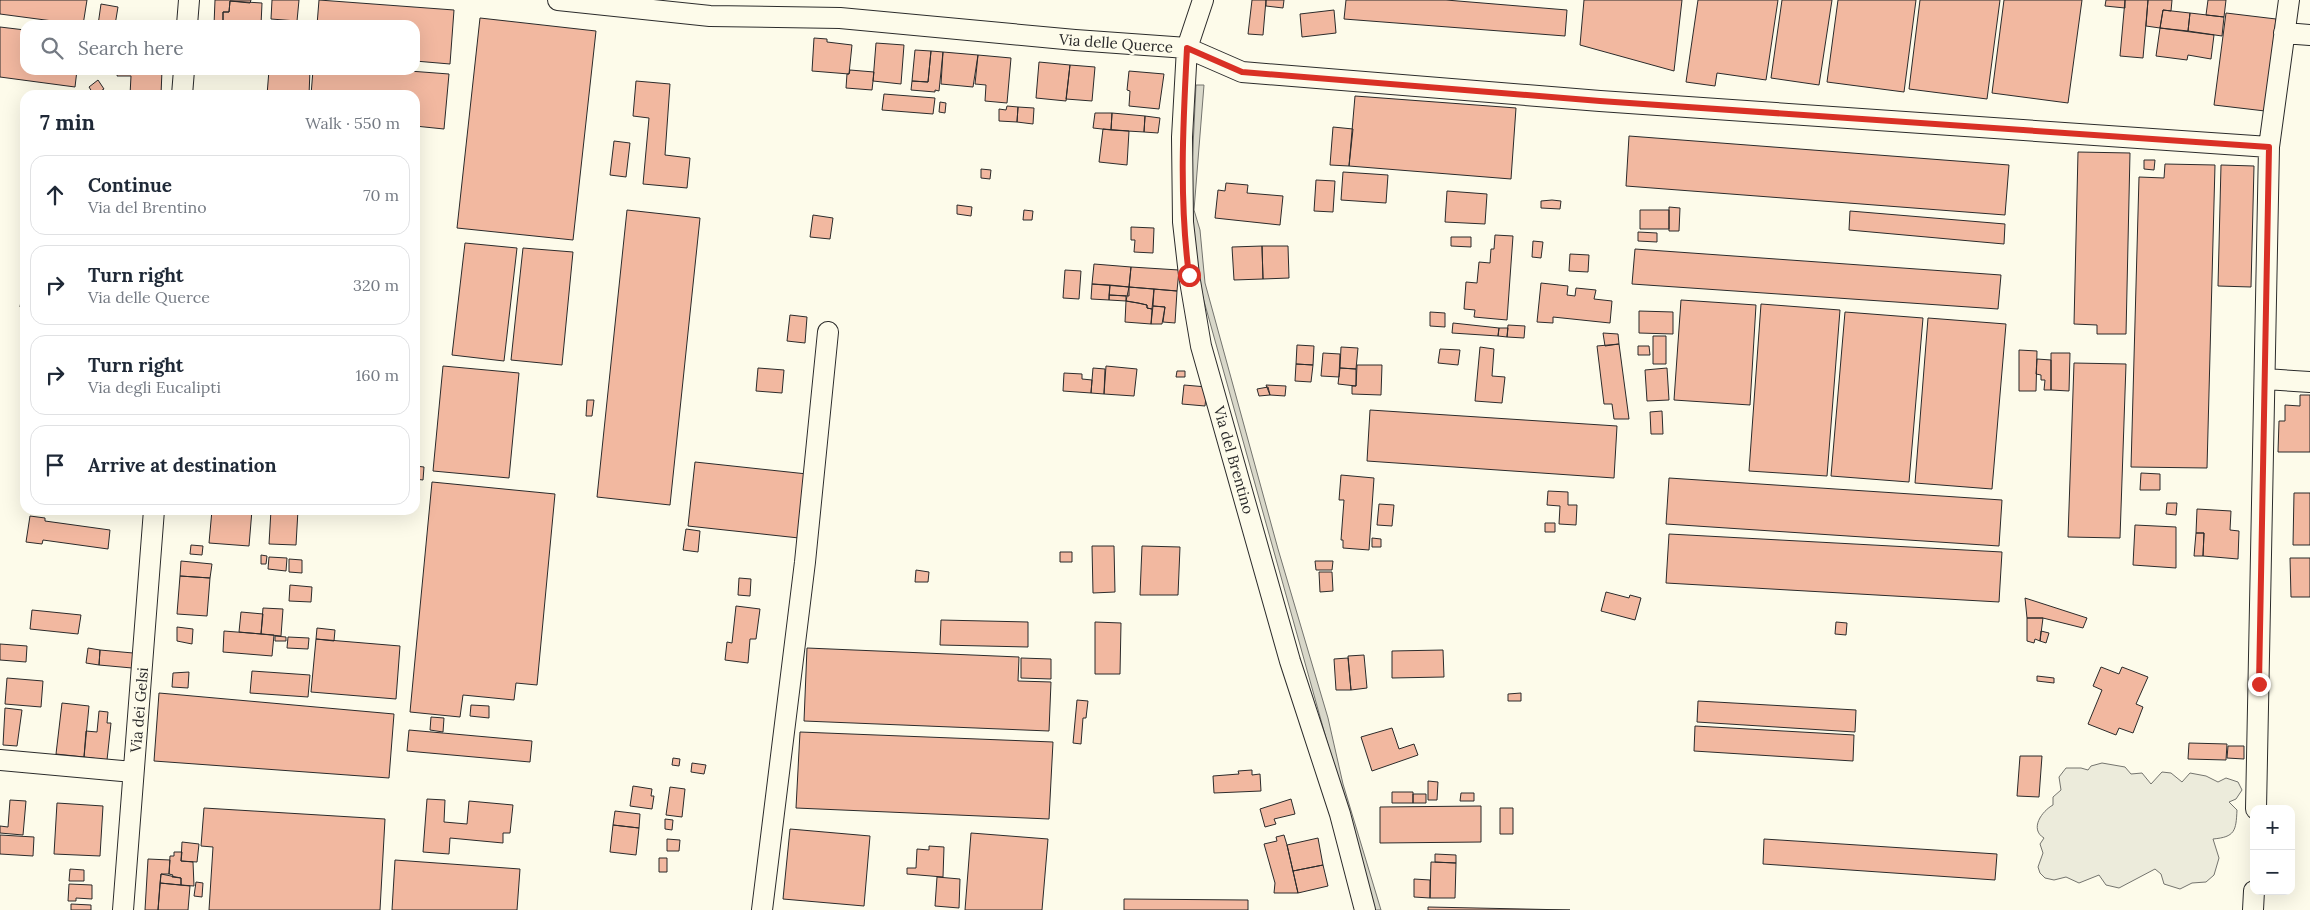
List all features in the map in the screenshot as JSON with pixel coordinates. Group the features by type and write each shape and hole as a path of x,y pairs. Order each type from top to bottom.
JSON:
{"street":[{"path":"187,20 189,0"},
{"name":"Via delle Querce","path":"558,0 710,16 840,18 1075,40 1187,48 1242,72 1620,103 2269,147"},
{"name":"Via del Brentino","path":"1203,0 1187,48 1182,137 1183,222 1189,275 1201,346 1290,661 1340,814 1366,910"},
{"path":"2256,805 2269,147 2289,0"},
{"path":"2284,33 2310,35"},
{"path":"182,90 184,75"},
{"path":"762,910 804,571 828,332"},
{"path":"2265,379 2310,382"},
{"name":"Via dei Gelsi","path":"123,910 154,515"},
{"path":"0,760 133,772"},
{"path":"2254,895 2254,910"}],"shaded area":[{"path":"1196,85 1204,85 1194,210 1200,230 1205,283 1278,549 1328,718 1343,784 1381,910 1374,910 1197,276 1190,209"},
{"path":"2102,763 2125,767 2131,774 2142,773 2151,784 2162,772 2171,773 2182,782 2190,773 2206,776 2218,782 2226,778 2238,782 2242,790 2236,799 2229,802 2237,810 2235,828 2226,837 2213,839 2219,858 2214,875 2206,882 2192,883 2180,889 2164,884 2161,874 2155,869 2119,888 2106,885 2099,875 2079,883 2066,877 2054,880 2045,878 2040,873 2038,867 2043,853 2040,844 2044,838 2040,834 2037,825 2045,811 2053,805 2053,797 2061,790 2059,777 2066,768 2088,770 2091,766"}],"building":[{"path":"0,0 87,0 84,20 45,20 0,14"},
{"path":"215,0 251,0 250,3 230,1 229,12 223,12 223,20 214,20"},
{"path":"272,0 299,0 297,20 271,19"},
{"path":"319,0 454,10 450,64 420,61 420,20 317,20"},
{"path":"1252,0 1266,0 1263,35 1248,34"},
{"path":"1266,0 1284,0 1283,8 1266,6"},
{"path":"1346,0 1446,0 1567,10 1565,36 1344,19"},
{"path":"1584,0 1682,0 1674,71 1580,45"},
{"path":"1698,0 1778,0 1766,80 1717,73 1715,86 1686,82"},
{"path":"1782,0 1832,0 1819,85 1771,78"},
{"path":"1838,0 1916,0 1904,92 1827,82"},
{"path":"1920,0 2000,0 1987,99 1909,89"},
{"path":"2004,0 2082,0 2068,103 1992,93"},
{"path":"2106,0 2125,0 2125,8 2105,6"},
{"path":"2125,0 2148,0 2143,58 2120,56"},
{"path":"2148,0 2172,0 2171,11 2163,10 2160,28 2146,26"},
{"path":"2208,0 2226,0 2224,17 2206,15"},
{"path":"230,1 262,3 261,20 223,20 223,12 229,12"},
{"path":"101,4 118,7 116,20 99,20"},
{"path":"1334,10 1336,33 1302,37 1300,14"},
{"path":"2163,10 2190,13 2188,31 2160,28"},
{"path":"2190,13 2224,17 2222,36 2188,31"},
{"path":"2226,13 2276,19 2265,111 2214,105"},
{"path":"480,18 596,31 573,240 457,228"},
{"path":"0,27 20,29 20,75 76,75 75,87 0,77"},
{"path":"2160,28 2214,35 2211,59 2188,55 2187,60 2156,56"},
{"path":"814,38 827,39 827,42 852,45 849,74 812,71"},
{"path":"876,43 904,45 901,84 873,81"},
{"path":"915,50 931,51 928,82 912,81"},
{"path":"931,51 943,52 939,91 911,90 912,81 928,82"},
{"path":"943,52 978,55 973,87 941,84"},
{"path":"978,55 1011,58 1007,103 985,101 986,85 975,84"},
{"path":"1039,62 1070,65 1066,101 1036,98"},
{"path":"1070,65 1095,67 1092,101 1066,99"},
{"path":"850,70 874,72 872,90 846,88 847,74 849,74"},
{"path":"1129,71 1164,74 1159,109 1129,106 1130,91 1127,90"},
{"path":"420,72 449,74 444,129 420,127 420,90 311,90 313,75 420,75"},
{"path":"162,75 161,90 130,90 131,76 117,76"},
{"path":"269,75 310,75 309,90 267,90"},
{"path":"98,80 104,89 91,90 89,87"},
{"path":"636,81 670,84 665,155 690,158 687,188 643,184 649,118 633,116"},
{"path":"884,94 935,98 933,114 882,110"},
{"path":"1355,96 1516,108 1511,179 1349,166"},
{"path":"940,102 946,103 945,113 939,112"},
{"path":"1007,106 1018,107 1017,122 999,121 999,109 1006,110"},
{"path":"1018,107 1034,108 1033,124 1017,122"},
{"path":"1095,113 1112,113 1111,130 1093,128"},
{"path":"1112,113 1145,116 1144,132 1111,130"},
{"path":"1145,116 1160,118 1158,133 1144,132"},
{"path":"1333,127 1353,129 1349,166 1330,165"},
{"path":"1103,129 1129,131 1127,165 1099,162"},
{"path":"1629,136 2009,165 2005,215 1626,186"},
{"path":"614,141 630,143 626,177 610,175"},
{"path":"2078,152 2130,153 2126,334 2097,334 2097,325 2074,324"},
{"path":"2144,160 2155,160 2154,170 2144,169"},
{"path":"2165,164 2215,165 2207,468 2131,467 2139,177 2164,178"},
{"path":"2221,165 2254,166 2251,287 2218,286"},
{"path":"981,169 991,170 990,179 981,178"},
{"path":"1343,172 1388,175 1386,203 1341,200"},
{"path":"1316,180 1335,181 1333,212 1314,211"},
{"path":"1226,183 1248,185 1247,193 1283,196 1280,225 1215,218 1218,190 1225,191"},
{"path":"1447,191 1487,194 1485,224 1445,222"},
{"path":"1541,201 1561,201 1560,209 1541,208"},
{"path":"957,205 972,207 971,216 957,214"},
{"path":"1669,207 1680,208 1679,231 1669,231"},
{"path":"627,210 700,218 670,505 597,497"},
{"path":"1024,210 1033,211 1032,220 1023,220"},
{"path":"1640,210 1669,210 1669,229 1640,229"},
{"path":"1850,211 2005,224 2004,244 1849,230"},
{"path":"813,215 833,218 830,239 810,237"},
{"path":"1131,227 1154,228 1153,253 1134,252 1135,240 1131,240"},
{"path":"1638,232 1657,233 1657,242 1638,241"},
{"path":"1495,235 1513,236 1507,320 1474,317 1475,310 1464,309 1466,282 1477,283 1479,262 1490,263"},
{"path":"1451,237 1471,237 1471,247 1451,246"},
{"path":"1533,241 1543,242 1541,258 1532,257"},
{"path":"465,243 517,248 504,361 452,355"},
{"path":"1262,246 1288,246 1289,278 1263,279"},
{"path":"1262,246 1263,279 1234,280 1232,247"},
{"path":"523,248 573,252 562,365 511,360"},
{"path":"1635,249 2001,275 1998,309 1632,284"},
{"path":"1570,254 1589,255 1588,272 1569,271"},
{"path":"1094,264 1131,267 1129,287 1092,284"},
{"path":"1131,267 1179,270 1177,291 1129,287"},
{"path":"1065,270 1081,271 1079,299 1063,298"},
{"path":"1541,283 1568,286 1567,295 1575,296 1576,288 1596,290 1594,299 1612,301 1610,323 1553,317 1553,323 1537,322"},
{"path":"1092,284 1110,285 1109,300 1091,299"},
{"path":"1110,285 1129,287 1129,296 1109,295"},
{"path":"1129,287 1154,289 1152,309 1147,308 1147,305 1126,301"},
{"path":"1154,289 1177,291 1175,323 1163,322 1165,307 1153,306"},
{"path":"1109,295 1126,296 1126,301 1109,300"},
{"path":"1681,300 1756,305 1750,405 1674,400"},
{"path":"1126,301 1147,305 1147,308 1152,309 1151,324 1125,322"},
{"path":"1761,304 1840,310 1827,476 1749,471"},
{"path":"1153,306 1165,307 1162,324 1151,324"},
{"path":"1639,311 1673,312 1673,334 1639,333"},
{"path":"1430,312 1445,313 1445,327 1430,326"},
{"path":"1845,312 1923,318 1909,482 1831,476"},
{"path":"790,315 807,317 805,343 787,341"},
{"path":"1928,318 2006,324 1992,489 1915,483"},
{"path":"1453,323 1499,328 1498,336 1452,333"},
{"path":"1508,325 1525,326 1524,338 1507,337"},
{"path":"1499,328 1508,328 1507,337 1498,336"},
{"path":"1603,333 1618,334 1619,344 1605,346"},
{"path":"1653,336 1666,336 1666,364 1653,364"},
{"path":"1619,344 1629,419 1614,419 1612,404 1604,404 1597,346"},
{"path":"1297,345 1314,346 1313,365 1296,364"},
{"path":"1638,346 1649,346 1650,355 1638,355"},
{"path":"1341,347 1358,348 1356,369 1340,368"},
{"path":"1480,347 1494,349 1492,376 1505,377 1502,403 1475,401"},
{"path":"1440,349 1460,350 1458,365 1438,363"},
{"path":"2019,350 2037,351 2036,391 2019,391"},
{"path":"1323,353 1340,354 1339,377 1321,376"},
{"path":"2051,353 2070,353 2069,391 2051,390"},
{"path":"2037,359 2051,360 2051,390 2044,390 2045,380 2041,380 2041,375 2036,374"},
{"path":"2074,363 2126,364 2120,538 2068,537"},
{"path":"1296,364 1313,365 1311,382 1295,381"},
{"path":"1357,365 1382,365 1381,395 1352,394 1352,386 1356,386"},
{"path":"443,366 519,373 509,478 433,471"},
{"path":"1106,366 1137,369 1134,396 1104,394"},
{"path":"758,368 784,370 782,393 756,391"},
{"path":"1093,368 1105,369 1104,394 1091,393"},
{"path":"1340,368 1356,369 1356,386 1338,384"},
{"path":"1667,368 1669,400 1647,401 1645,370"},
{"path":"1177,371 1185,371 1185,377 1176,377"},
{"path":"1064,373 1082,374 1082,379 1092,380 1091,393 1063,391"},
{"path":"1184,385 1207,387 1205,406 1182,404"},
{"path":"1266,385 1286,386 1285,396 1270,395"},
{"path":"1268,387 1270,395 1259,396 1257,389"},
{"path":"2300,395 2310,395 2310,452 2278,452 2279,421 2285,421 2285,405 2300,406"},
{"path":"587,400 594,400 592,416 586,416"},
{"path":"1370,410 1617,426 1614,478 1367,461"},
{"path":"1662,411 1663,434 1651,434 1650,412"},
{"path":"695,462 807,474 799,538 688,526"},
{"path":"420,467 424,467 423,480 420,480"},
{"path":"2141,473 2160,474 2160,490 2140,490"},
{"path":"1341,475 1374,478 1369,550 1343,548 1343,540 1341,540 1344,500 1339,500"},
{"path":"1669,478 2002,500 1999,546 1666,524"},
{"path":"432,482 555,494 537,685 516,683 514,700 463,695 460,717 410,712"},
{"path":"1548,491 1568,492 1568,505 1577,505 1576,525 1559,524 1560,506 1547,505"},
{"path":"2294,493 2310,493 2310,545 2293,545"},
{"path":"2167,503 2177,503 2176,515 2166,514"},
{"path":"1379,504 1394,505 1392,526 1377,525"},
{"path":"2197,509 2231,511 2230,530 2239,531 2238,559 2203,556 2204,533 2196,533"},
{"path":"212,515 252,515 249,546 209,543"},
{"path":"271,515 298,515 296,545 269,544"},
{"path":"30,516 45,518 45,521 110,530 108,549 43,540 42,544 26,542"},
{"path":"1545,523 1555,523 1555,532 1545,532"},
{"path":"2135,525 2176,527 2176,568 2133,565"},
{"path":"686,529 700,531 698,552 683,550"},
{"path":"2196,533 2204,533 2203,556 2194,556"},
{"path":"1669,534 2002,552 1999,602 1666,583"},
{"path":"1372,538 1381,539 1381,547 1372,547"},
{"path":"191,545 203,546 202,555 190,554"},
{"path":"1092,546 1114,546 1115,592 1093,593"},
{"path":"1142,546 1180,547 1178,595 1140,595"},
{"path":"1060,552 1072,552 1072,562 1060,562"},
{"path":"261,555 267,556 266,564 261,564"},
{"path":"269,557 287,558 286,571 268,569"},
{"path":"2290,558 2310,558 2310,597 2291,597"},
{"path":"289,559 302,560 302,573 289,572"},
{"path":"181,561 212,564 210,578 180,576"},
{"path":"1315,561 1333,561 1332,570 1316,570"},
{"path":"916,570 929,572 928,582 915,582"},
{"path":"1319,572 1332,572 1333,591 1320,592"},
{"path":"180,576 210,578 207,616 177,614"},
{"path":"739,578 751,579 750,596 738,595"},
{"path":"290,585 312,587 311,602 289,601"},
{"path":"1606,592 1629,598 1630,595 1641,598 1635,620 1601,611"},
{"path":"2025,598 2087,618 2083,628 2043,618 2027,618"},
{"path":"736,606 760,609 756,639 750,639 748,663 725,660 727,642 732,643"},
{"path":"263,608 283,609 281,636 261,634"},
{"path":"32,610 81,615 78,634 30,629"},
{"path":"241,612 263,614 261,634 239,632"},
{"path":"2027,618 2043,618 2040,641 2035,639 2034,643 2027,641"},
{"path":"941,620 1028,622 1028,647 940,645"},
{"path":"1095,622 1121,623 1120,674 1095,674"},
{"path":"1836,622 1847,623 1846,635 1835,634"},
{"path":"177,627 193,629 192,644 177,641"},
{"path":"317,628 335,630 334,641 316,639"},
{"path":"224,631 274,635 272,656 223,652"},
{"path":"2041,631 2049,633 2046,643 2040,641"},
{"path":"275,636 286,637 286,641 275,641"},
{"path":"288,637 309,638 308,649 287,648"},
{"path":"316,639 400,646 396,699 311,692"},
{"path":"0,644 27,646 26,662 0,660"},
{"path":"88,648 100,650 99,665 86,663"},
{"path":"807,648 1019,657 1018,681 1051,682 1049,731 804,721"},
{"path":"100,650 133,653 132,668 99,665"},
{"path":"1443,650 1444,677 1392,678 1392,651"},
{"path":"1364,655 1367,688 1351,690 1348,656"},
{"path":"1021,658 1051,659 1051,679 1021,678"},
{"path":"1348,658 1351,690 1336,690 1334,659"},
{"path":"2101,667 2119,674 2122,667 2148,677 2136,704 2143,707 2133,733 2119,728 2116,735 2088,724 2102,690 2093,686"},
{"path":"252,671 310,675 308,697 250,693"},
{"path":"189,672 188,688 172,687 173,673"},
{"path":"2037,676 2054,678 2054,683 2037,681"},
{"path":"7,678 43,681 41,707 5,704"},
{"path":"159,693 394,714 389,778 154,761"},
{"path":"1521,693 1521,701 1508,701 1508,694"},
{"path":"1077,700 1088,701 1086,718 1083,718 1081,744 1073,743"},
{"path":"1698,701 1856,710 1855,732 1697,722"},
{"path":"62,703 89,706 84,757 56,754"},
{"path":"471,705 489,706 489,718 470,716"},
{"path":"5,708 22,710 17,746 3,745"},
{"path":"99,711 108,712 107,723 111,723 107,760 84,757 86,731 97,732"},
{"path":"431,717 444,718 443,732 430,730"},
{"path":"1695,726 1854,735 1853,761 1694,751"},
{"path":"1392,728 1399,749 1414,744 1418,755 1372,771 1361,737"},
{"path":"409,730 532,741 530,762 407,751"},
{"path":"800,732 1053,742 1049,819 796,808"},
{"path":"2189,743 2227,744 2226,760 2188,759"},
{"path":"2228,746 2244,746 2244,759 2227,758"},
{"path":"2020,756 2042,756 2039,797 2017,796"},
{"path":"673,758 680,759 679,766 672,765"},
{"path":"692,763 706,765 704,774 691,772"},
{"path":"1252,770 1252,775 1260,774 1261,791 1214,793 1213,776 1239,774 1238,771"},
{"path":"1428,781 1438,782 1437,800 1428,800"},
{"path":"633,786 652,789 651,796 654,796 652,809 630,806"},
{"path":"670,787 685,789 682,817 666,815"},
{"path":"1392,792 1413,792 1413,803 1392,803"},
{"path":"1461,793 1474,793 1474,801 1460,801"},
{"path":"1413,794 1426,794 1426,803 1413,803"},
{"path":"427,799 445,800 444,822 467,824 469,801 513,805 510,833 503,833 503,843 450,838 449,854 423,852"},
{"path":"1291,799 1295,814 1274,819 1276,824 1265,827 1260,809"},
{"path":"10,800 26,801 23,835 0,833 0,826 8,827"},
{"path":"57,803 103,806 100,856 54,854"},
{"path":"1481,806 1481,842 1380,843 1380,807"},
{"path":"204,808 385,819 380,910 209,910 213,847 201,846"},
{"path":"1500,808 1513,808 1513,834 1500,834"},
{"path":"615,811 640,814 639,828 613,825"},
{"path":"665,819 673,820 672,830 665,829"},
{"path":"613,825 639,828 636,855 610,852"},
{"path":"790,829 870,836 864,906 783,899"},
{"path":"971,833 1048,839 1042,910 965,910"},
{"path":"0,835 34,837 33,856 0,854"},
{"path":"1284,835 1298,893 1274,893 1275,883 1264,844 1277,841 1276,837"},
{"path":"1318,838 1323,865 1293,871 1287,845"},
{"path":"667,839 680,840 679,851 667,851"},
{"path":"1764,839 1997,854 1995,880 1763,864"},
{"path":"182,842 199,844 197,862 181,861"},
{"path":"929,846 944,847 943,877 907,874 907,868 916,868 917,849 929,850"},
{"path":"174,852 182,852 181,861 193,862 194,886 181,885 181,878 172,877 173,875 169,874 170,856 174,856"},
{"path":"1435,854 1456,855 1456,863 1435,862"},
{"path":"659,858 667,858 667,872 659,872"},
{"path":"148,859 170,860 169,874 161,874 158,910 145,910"},
{"path":"395,860 520,869 517,910 392,910"},
{"path":"1431,862 1456,863 1455,898 1430,898"},
{"path":"1323,865 1328,886 1298,893 1293,871"},
{"path":"70,869 84,870 84,881 69,881"},
{"path":"161,874 181,878 181,885 160,883"},
{"path":"937,877 960,879 959,908 935,906"},
{"path":"1414,879 1430,880 1430,898 1414,897"},
{"path":"196,882 203,883 202,897 194,896"},
{"path":"160,883 190,886 188,910 158,910"},
{"path":"69,884 92,885 92,899 76,898 76,901 68,901"},
{"path":"1124,899 1248,900 1248,910 1124,910"},
{"path":"71,904 91,905 91,910 71,910"},
{"path":"1428,907 1570,910 1428,910"}],"route":[{"path":"1189,275 1183,222 1182,137 1187,48 1242,72 1600,101 2066,135 2269,147 2259,684"}]}
